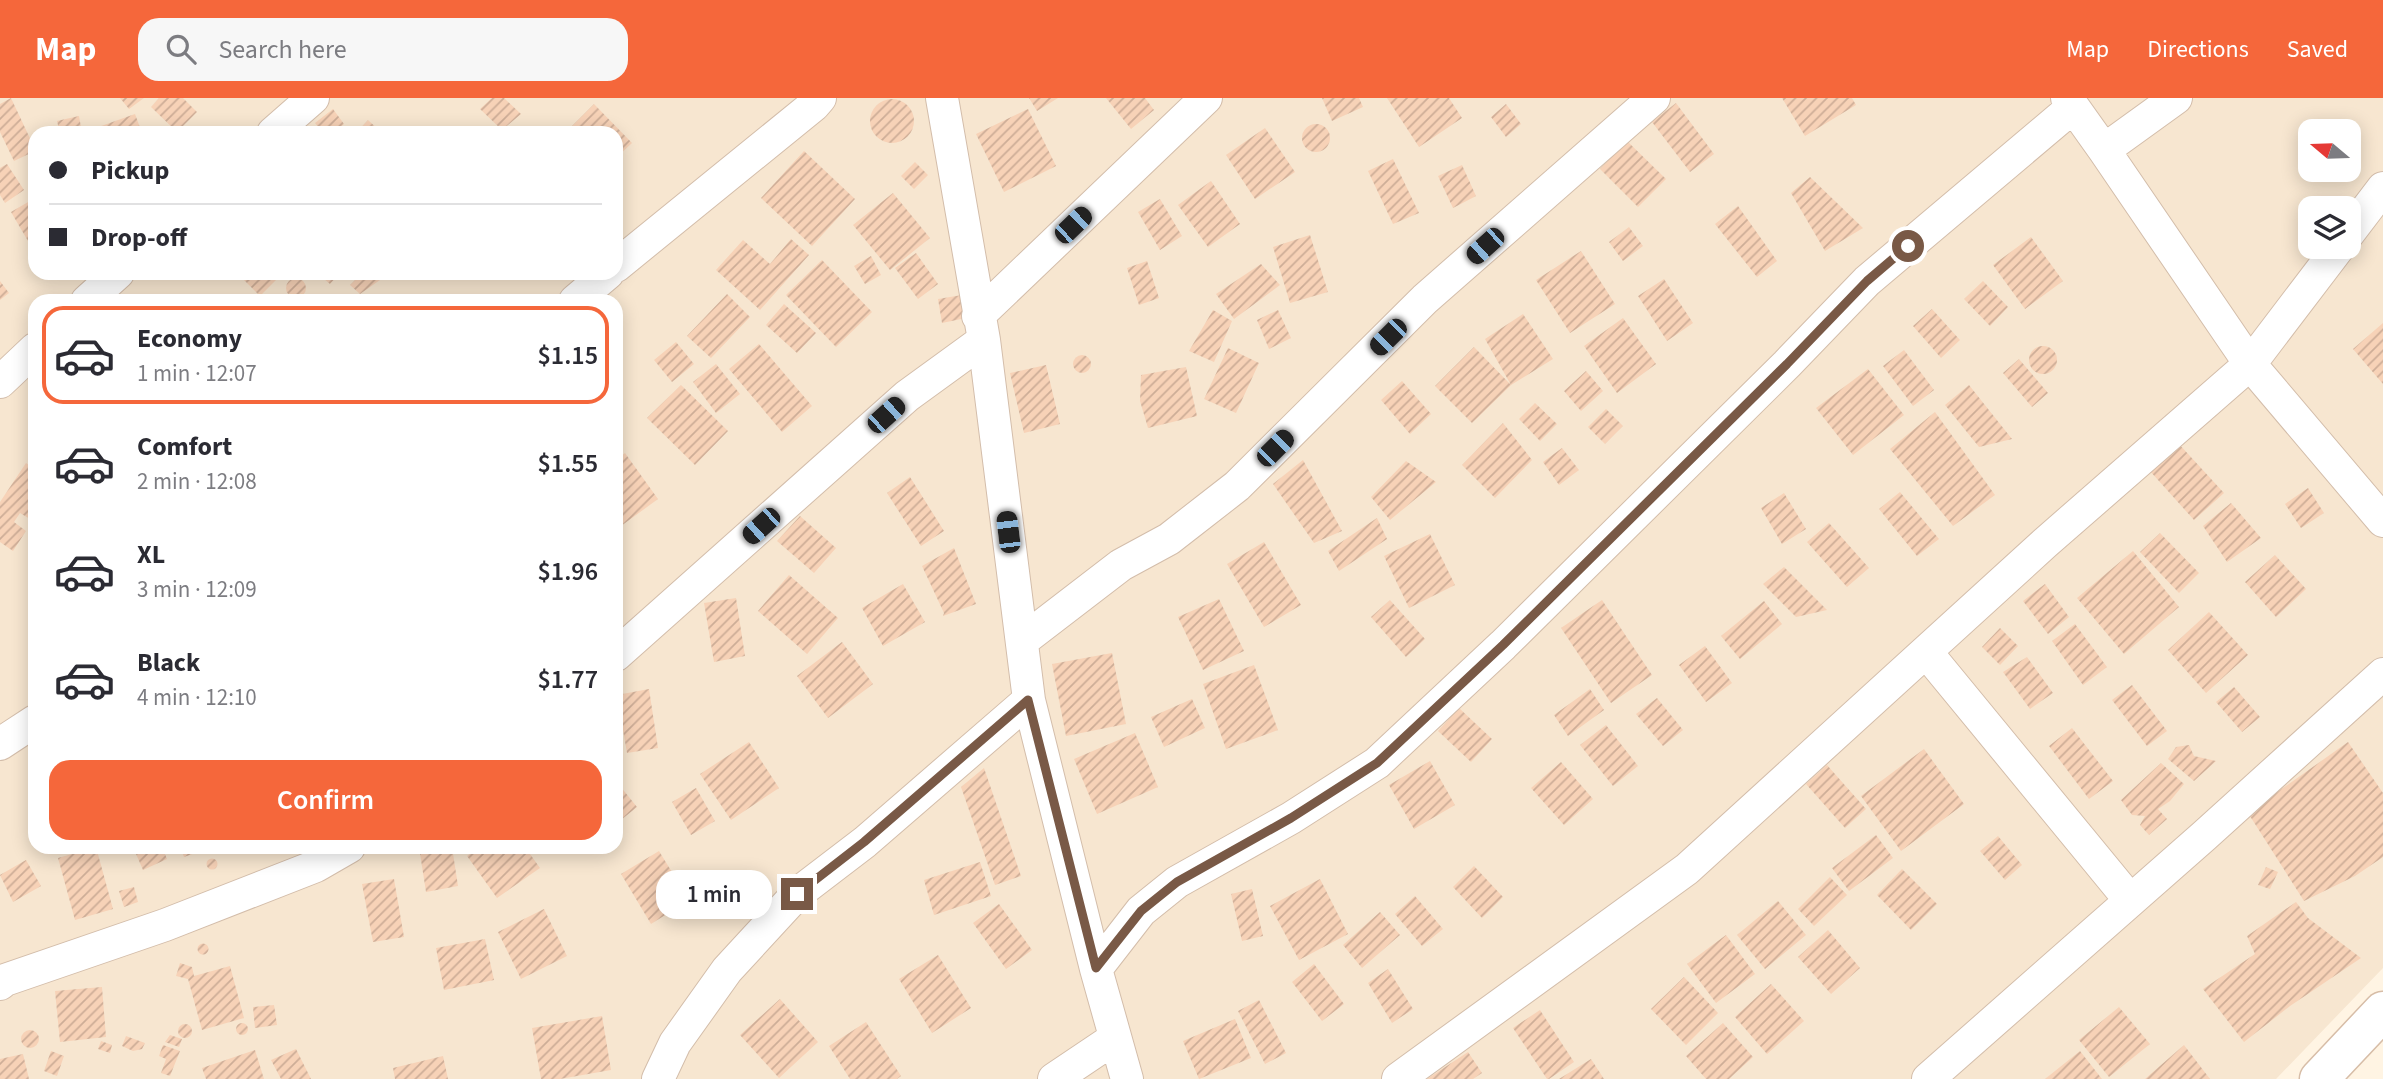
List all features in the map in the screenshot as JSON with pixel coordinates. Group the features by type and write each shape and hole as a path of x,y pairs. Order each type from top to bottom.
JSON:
{"street":[{"path":"281,126 313,98"},
{"path":"623,261 814,106 820,98"},
{"path":"942,98 958,178 981,328 1028,700 1127,1079"},
{"path":"623,649 981,328 1206,98"},
{"path":"1022,641 1121,565 1169,539 1237,486 1425,299 1654,98"},
{"path":"2104,149 2176,98"},
{"path":"1096,968 1141,911 1177,882 1291,818 1377,763 1503,645 1787,364 1867,281 2070,103 2250,363 2383,521"},
{"path":"2361,217 2383,188"},
{"path":"1398,1079 1687,869 2045,543 2250,363 2330,259"},
{"path":"95,294 110,280"},
{"path":"583,294 600,280"},
{"path":"0,382 28,356"},
{"path":"1927,653 2130,901"},
{"path":"1928,1079 2383,674"},
{"path":"658,1079 675,1042 727,970 797,894 864,842 1028,700"},
{"path":"0,744 28,726"},
{"path":"0,984 190,915 316,866 337,854"},
{"path":"2319,1079 2383,1011"},
{"path":"1054,1079 1115,1038"}],"shaded area":[{"path":"0,98 2383,98 2383,968 2276,1079 0,1079"}],"building":[{"path":"11,98 28,134 28,154 14,161 0,132 0,104"},
{"path":"120,98 144,98 129,109"},
{"path":"159,98 183,98 197,112 183,126 171,126 151,107"},
{"path":"492,98 504,98 521,114 507,126 498,126 480,109"},
{"path":"1029,98 1058,98 1037,111"},
{"path":"1106,98 1145,98 1154,110 1131,129"},
{"path":"1322,98 1359,98 1363,107 1332,121"},
{"path":"1387,98 1449,98 1462,118 1419,147"},
{"path":"1782,98 1852,98 1856,105 1805,136"},
{"path":"892,99 907,106 914,121 907,136 892,143 877,136 870,121 877,106"},
{"path":"1676,103 1714,154 1690,172 1652,122"},
{"path":"594,104 615,126 572,126"},
{"path":"1506,104 1521,124 1506,137 1491,117"},
{"path":"333,109 344,124 317,126 315,123"},
{"path":"1028,109 1056,166 1004,192 976,134"},
{"path":"135,114 139,126 101,126"},
{"path":"79,116 81,126 58,126 57,121"},
{"path":"368,120 374,126 362,126"},
{"path":"1316,124 1326,128 1330,138 1326,148 1316,152 1306,148 1302,138 1306,128"},
{"path":"1265,128 1295,172 1255,199 1226,155"},
{"path":"623,134 632,143 623,151"},
{"path":"1627,141 1666,179 1638,207 1600,169"},
{"path":"804,151 855,199 812,246 761,198"},
{"path":"1393,159 1419,213 1393,224 1368,171"},
{"path":"915,162 928,175 914,189 901,176"},
{"path":"7,164 24,190 5,203 0,195 0,168"},
{"path":"1462,165 1476,196 1453,208 1438,176"},
{"path":"1810,177 1863,228 1825,251 1791,193"},
{"path":"1211,181 1240,224 1208,247 1178,205"},
{"path":"893,193 930,238 890,270 853,225"},
{"path":"1160,199 1182,236 1160,250 1138,212"},
{"path":"28,202 28,241 11,212"},
{"path":"1738,206 1777,261 1757,277 1715,224"},
{"path":"1629,227 1643,246 1623,261 1609,242"},
{"path":"1310,235 1328,292 1290,303 1273,247"},
{"path":"2031,237 2063,281 2025,309 1993,265"},
{"path":"791,239 809,255 760,310 716,270 743,240 770,264"},
{"path":"1581,251 1615,304 1570,333 1536,280"},
{"path":"916,253 938,284 918,299 895,268"},
{"path":"871,256 881,275 865,284 854,266"},
{"path":"822,260 872,312 836,347 786,295"},
{"path":"1147,261 1159,298 1139,305 1127,268"},
{"path":"1261,264 1280,285 1234,319 1216,294"},
{"path":"1664,279 1693,323 1667,341 1638,296"},
{"path":"244,280 276,280 262,294 258,294"},
{"path":"290,280 302,280 305,284 304,294 287,292 287,284"},
{"path":"355,280 380,280 360,294 350,285"},
{"path":"0,281 9,293 0,300"},
{"path":"1983,281 2008,307 1990,326 1964,299"},
{"path":"727,294 750,317 711,358 687,336"},
{"path":"962,295 966,318 942,323 938,299"},
{"path":"784,304 816,333 797,353 766,325"},
{"path":"1932,309 1960,340 1941,358 1913,326"},
{"path":"1213,310 1232,321 1214,362 1189,351"},
{"path":"1278,310 1291,338 1269,349 1257,320"},
{"path":"1523,314 1553,359 1511,385 1485,339"},
{"path":"1623,318 1656,364 1617,393 1584,346"},
{"path":"2383,323 2383,384 2353,349"},
{"path":"676,342 694,364 672,382 654,360"},
{"path":"759,344 812,406 782,432 729,369"},
{"path":"2043,346 2053,350 2057,360 2053,370 2043,374 2033,370 2029,360 2033,350"},
{"path":"1474,347 1511,385 1472,423 1435,386"},
{"path":"1228,348 1259,363 1236,413 1204,399"},
{"path":"1904,350 1934,390 1913,406 1883,366"},
{"path":"1082,355 1088,358 1091,364 1088,370 1082,373 1076,370 1073,364 1076,358"},
{"path":"2019,359 2048,393 2032,407 2003,373"},
{"path":"716,364 740,394 716,413 693,382"},
{"path":"1046,365 1060,424 1024,433 1010,373"},
{"path":"1186,367 1197,416 1148,428 1140,401 1141,375"},
{"path":"1868,369 1904,415 1853,455 1816,408"},
{"path":"1586,371 1603,391 1581,411 1564,391"},
{"path":"1402,381 1431,414 1410,434 1381,400"},
{"path":"681,385 728,431 695,465 647,418"},
{"path":"1969,385 2012,439 1979,447 1945,405"},
{"path":"1535,403 1557,424 1540,441 1519,419"},
{"path":"1606,409 1623,426 1605,444 1588,427"},
{"path":"1935,412 1995,495 1953,526 1890,449"},
{"path":"1503,423 1532,460 1495,498 1462,465"},
{"path":"2178,443 2224,493 2194,520 2149,470"},
{"path":"1562,448 1579,470 1559,485 1543,462"},
{"path":"625,453 658,499 623,525"},
{"path":"1303,460 1342,531 1314,543 1273,484"},
{"path":"1406,461 1436,482 1390,520 1371,497"},
{"path":"26,463 28,464 28,518 20,513 14,522 26,531 13,551 0,542 0,502"},
{"path":"910,477 944,531 921,546 887,493"},
{"path":"2308,488 2324,513 2301,528 2285,504"},
{"path":"1900,492 1939,539 1917,556 1879,509"},
{"path":"1784,493 1806,529 1782,544 1761,508"},
{"path":"2231,503 2261,538 2227,562 2203,526"},
{"path":"800,516 836,548 814,573 777,541"},
{"path":"1377,518 1387,539 1339,571 1328,551"},
{"path":"1829,523 1869,568 1847,587 1807,542"},
{"path":"2160,533 2199,573 2179,593 2140,552"},
{"path":"1430,534 1455,585 1409,608 1384,556"},
{"path":"1264,542 1301,605 1264,627 1227,564"},
{"path":"954,548 976,604 943,616 922,566"},
{"path":"2133,551 2179,607 2124,654 2077,598"},
{"path":"2275,555 2306,589 2276,617 2245,582"},
{"path":"1784,567 1827,610 1796,617 1763,584"},
{"path":"789,575 838,618 807,654 758,611"},
{"path":"903,584 925,622 883,646 862,608"},
{"path":"2045,584 2069,617 2048,634 2023,601"},
{"path":"736,598 745,656 714,662 704,603"},
{"path":"1219,599 1244,651 1203,670 1178,617"},
{"path":"1390,600 1425,639 1406,657 1371,617"},
{"path":"1602,600 1652,675 1611,703 1561,628"},
{"path":"1764,601 1782,624 1740,659 1721,636"},
{"path":"2209,612 2248,655 2206,693 2168,650"},
{"path":"2075,624 2107,667 2083,685 2052,641"},
{"path":"2000,628 2018,646 2000,665 1982,647"},
{"path":"842,642 873,684 828,718 797,676"},
{"path":"1705,646 1732,683 1706,702 1679,665"},
{"path":"1112,653 1126,724 1066,736 1052,664"},
{"path":"2027,657 2053,693 2030,709 2003,672"},
{"path":"1254,665 1278,730 1226,749 1203,684"},
{"path":"2132,685 2167,731 2147,746 2112,700"},
{"path":"2234,687 2260,717 2242,732 2216,702"},
{"path":"649,689 658,748 627,753 623,730 623,694"},
{"path":"1590,689 1604,710 1568,736 1554,715"},
{"path":"1657,698 1683,730 1663,746 1636,714"},
{"path":"1192,699 1205,728 1164,747 1151,717"},
{"path":"1459,708 1492,739 1471,762 1438,731"},
{"path":"1606,725 1638,766 1613,786 1580,745"},
{"path":"2072,728 2113,781 2089,799 2049,746"},
{"path":"1135,733 1158,787 1097,814 1074,759"},
{"path":"749,742 779,788 731,820 700,774"},
{"path":"2348,742 2383,793 2383,857 2355,876 2304,901 2248,813"},
{"path":"2189,745 2194,756 2216,761 2194,781 2168,759 2176,747"},
{"path":"1924,749 1964,804 1901,851 1861,796"},
{"path":"1430,761 1455,805 1414,829 1389,785"},
{"path":"1561,762 1593,799 1564,825 1531,788"},
{"path":"2161,763 2184,784 2170,801 2158,809 2167,819 2149,835 2140,825 2145,816 2132,815 2121,800"},
{"path":"1827,765 1866,809 1845,828 1806,784"},
{"path":"984,768 1021,876 995,885 961,787"},
{"path":"696,788 715,821 691,835 672,802"},
{"path":"623,790 637,807 623,818"},
{"path":"1876,835 1893,858 1849,891 1832,868"},
{"path":"1998,836 2022,865 2005,880 1980,851"},
{"path":"659,851 689,900 651,924 621,874"},
{"path":"72,854 98,854 113,909 75,920 58,858"},
{"path":"136,854 165,854 167,859 143,870"},
{"path":"420,854 453,854 458,886 426,892"},
{"path":"530,854 540,868 497,898 467,856"},
{"path":"212,859 216,860 216,868 212,869 208,868 207,864 208,860"},
{"path":"26,860 41,886 13,902 0,875"},
{"path":"980,862 991,896 934,915 924,880"},
{"path":"1474,866 1503,897 1482,918 1453,887"},
{"path":"2266,867 2278,872 2270,889 2258,885"},
{"path":"1902,869 1937,904 1911,930 1877,895"},
{"path":"1830,877 1847,895 1814,926 1798,909"},
{"path":"394,879 404,937 373,942 362,884"},
{"path":"1320,879 1348,934 1299,960 1270,906"},
{"path":"134,887 138,902 124,907 119,891"},
{"path":"1252,889 1263,936 1242,941 1231,894"},
{"path":"1415,896 1443,929 1422,946 1395,914"},
{"path":"1778,901 1806,935 1765,969 1737,935"},
{"path":"2296,902 2308,918 2361,958 2290,1006 2244,1042 2203,989 2255,954 2247,936"},
{"path":"999,904 1032,950 1006,969 973,923"},
{"path":"544,909 567,956 521,979 498,932"},
{"path":"1380,912 1400,935 1362,968 1343,945"},
{"path":"1828,930 1860,968 1831,994 1798,957"},
{"path":"1726,935 1755,974 1716,1003 1687,964"},
{"path":"485,939 494,980 444,990 436,948"},
{"path":"203,943 209,949 203,955 197,949"},
{"path":"938,955 971,1008 932,1033 899,979"},
{"path":"180,963 192,967 194,976 230,966 244,1018 202,1030 188,979 176,976"},
{"path":"1314,964 1344,1004 1322,1021 1292,982"},
{"path":"1388,969 1413,1009 1392,1023 1368,983"},
{"path":"1684,977 1718,1013 1686,1045 1651,1009"},
{"path":"1771,984 1804,1021 1767,1054 1735,1017"},
{"path":"102,987 106,1037 60,1042 55,991"},
{"path":"780,999 818,1042 779,1078 740,1035"},
{"path":"1259,1000 1286,1053 1265,1064 1238,1011"},
{"path":"274,1005 277,1025 255,1028 253,1007"},
{"path":"2119,1007 2150,1044 2109,1077 2079,1040"},
{"path":"1540,1010 1574,1062 1549,1079 1513,1028"},
{"path":"602,1016 611,1070 560,1079 541,1079 532,1028"},
{"path":"1235,1019 1251,1058 1199,1079 1183,1041"},
{"path":"866,1022 901,1076 897,1079 850,1079 829,1046"},
{"path":"242,1023 248,1029 242,1035 236,1029"},
{"path":"1723,1023 1753,1057 1729,1079 1706,1079 1686,1056"},
{"path":"185,1024 190,1026 190,1036 185,1038 180,1036 178,1031 180,1026"},
{"path":"26,1030 34,1030 39,1039 37,1046 26,1048 21,1043 21,1035"},
{"path":"170,1035 182,1039 179,1047 165,1042"},
{"path":"126,1036 145,1043 142,1049 133,1051 122,1046"},
{"path":"101,1041 112,1045 110,1053 98,1049"},
{"path":"163,1045 180,1051 170,1076 161,1073 166,1059 159,1056"},
{"path":"2184,1045 2210,1079 2145,1079"},
{"path":"296,1049 311,1079 281,1079 271,1060"},
{"path":"255,1050 264,1079 206,1079 202,1068"},
{"path":"51,1051 64,1056 57,1076 44,1071"},
{"path":"2080,1051 2102,1079 2045,1079"},
{"path":"1468,1052 1482,1073 1473,1079 1427,1079"},
{"path":"23,1054 29,1079 0,1079 0,1059"},
{"path":"443,1056 448,1079 395,1079 393,1068"},
{"path":"1591,1059 1604,1079 1559,1079"}],"route":[{"path":"797,894 864,842 1028,700 1096,968 1141,911 1177,882 1291,818 1377,763 1503,645 1787,364 1867,281 1908,246"}]}
